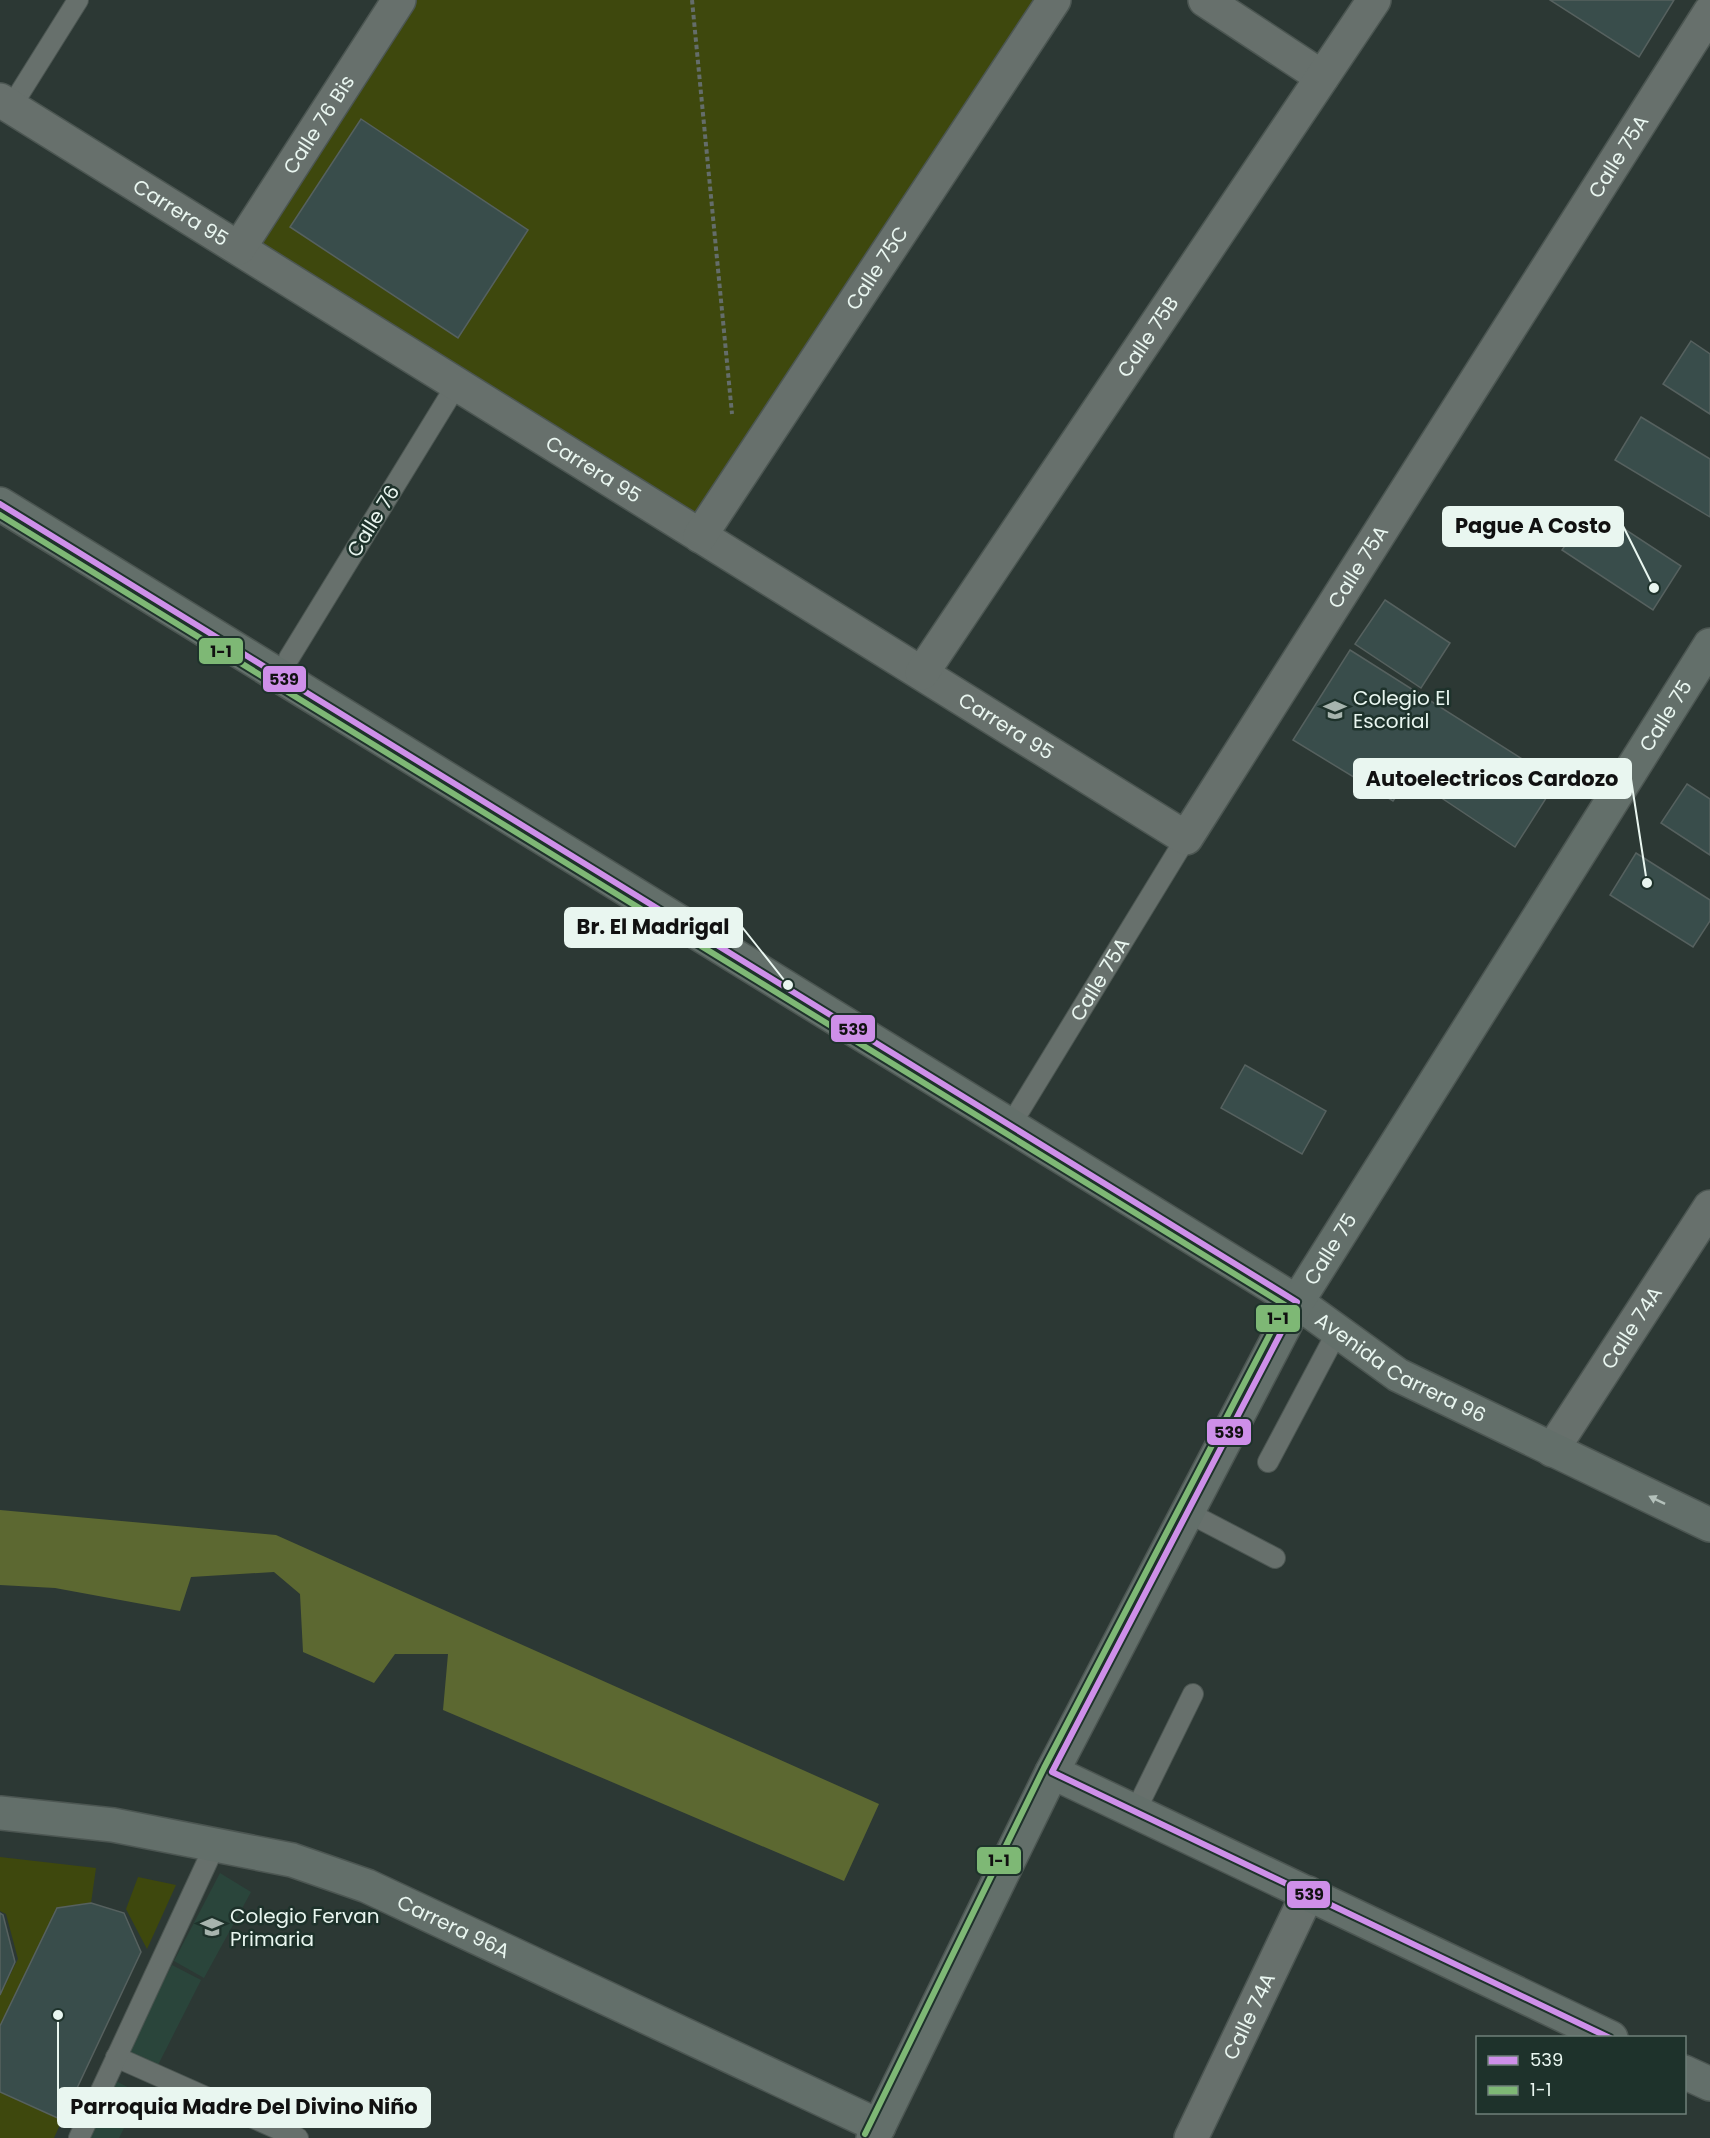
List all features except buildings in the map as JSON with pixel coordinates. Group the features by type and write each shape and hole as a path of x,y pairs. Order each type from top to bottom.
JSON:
{"main road":[{"name":"Avenida Carrera 96","path":"0,504 1297,1302 1398,1375 1710,1525"},
{"name":"Calle 75","path":"876,2132 1052,1772 1297,1302 1710,645"},
{"path":"1052,1772 1609,2036"},
{"name":"Carrera 96A","path":"0,1813 113,1825 292,1860 367,1886 876,2132"},
{"path":"1686,2073 1710,2084"}],"street":[{"name":"Calle 76 Bis","path":"239,248 399,0"},
{"name":"Calle 75C","path":"700,536 1054,0"},
{"path":"1205,0 1322,77"},
{"name":"Calle 75B","path":"922,673 1374,0"},
{"name":"Calle 75A","path":"1186,838 1710,12"},
{"name":"Carrera 95","path":"6,103 1186,838"},
{"name":"Calle 74A","path":"1552,1450 1710,1207"},
{"name":"Calle 74A","path":"1191,2138 1308,1893"}],"lane":[{"path":"6,103 78,0"},
{"name":"Calle 76","path":"289,658 457,384"},
{"name":"Calle 75A","path":"1010,1126 1186,838"},
{"path":"1268,1462 1337,1332"},
{"path":"1187,1512 1275,1558"},
{"path":"1135,1812 1193,1694"},
{"path":"79,2138 215,1845"},
{"path":"116,2057 298,2138"}],"path":[{"path":"692,0 733,418"}],"shaded area":[{"name":"Colegio Fervan Primaria","path":"220,1873 251,1892 204,1978 174,1961"},
{"name":"Colegio Fervan Primaria","path":"172,1965 201,1980 156,2069 125,2054"},
{"path":"112,2079 141,2094 119,2138 81,2138"}],"green space":[{"path":"399,0 1054,0 700,536 239,248"},
{"path":"0,1510 276,1535 879,1804 844,1881 443,1710 448,1654 395,1654 374,1683 303,1652 300,1594 274,1572 191,1577 180,1611 55,1588 0,1585"},
{"path":"0,1857 96,1868 91,1903 57,1908 0,2026 0,1995 18,1959 6,1914 0,1911"},
{"path":"138,1877 176,1885 147,1949 126,1909"},
{"path":"0,2092 62,2120 54,2138 0,2138"}],"transit line":[{"name":"539","path":"0,504 1297,1302 1052,1772 1606,2036"},
{"name":"1-1","path":"0,515 1285,1305 1044,1768 865,2134"}],"place":[{"name":"Pague A Costo","path":"1654,588"},
{"name":"Colegio El Escorial","path":"1335,710"},
{"name":"Autoelectricos Cardozo","path":"1647,883"},
{"name":"Br. El Madrigal","path":"788,985"},
{"name":"Colegio Fervan Primaria","path":"212,1927"},
{"name":"Parroquia Madre Del Divino Niño","path":"58,2015"}]}
